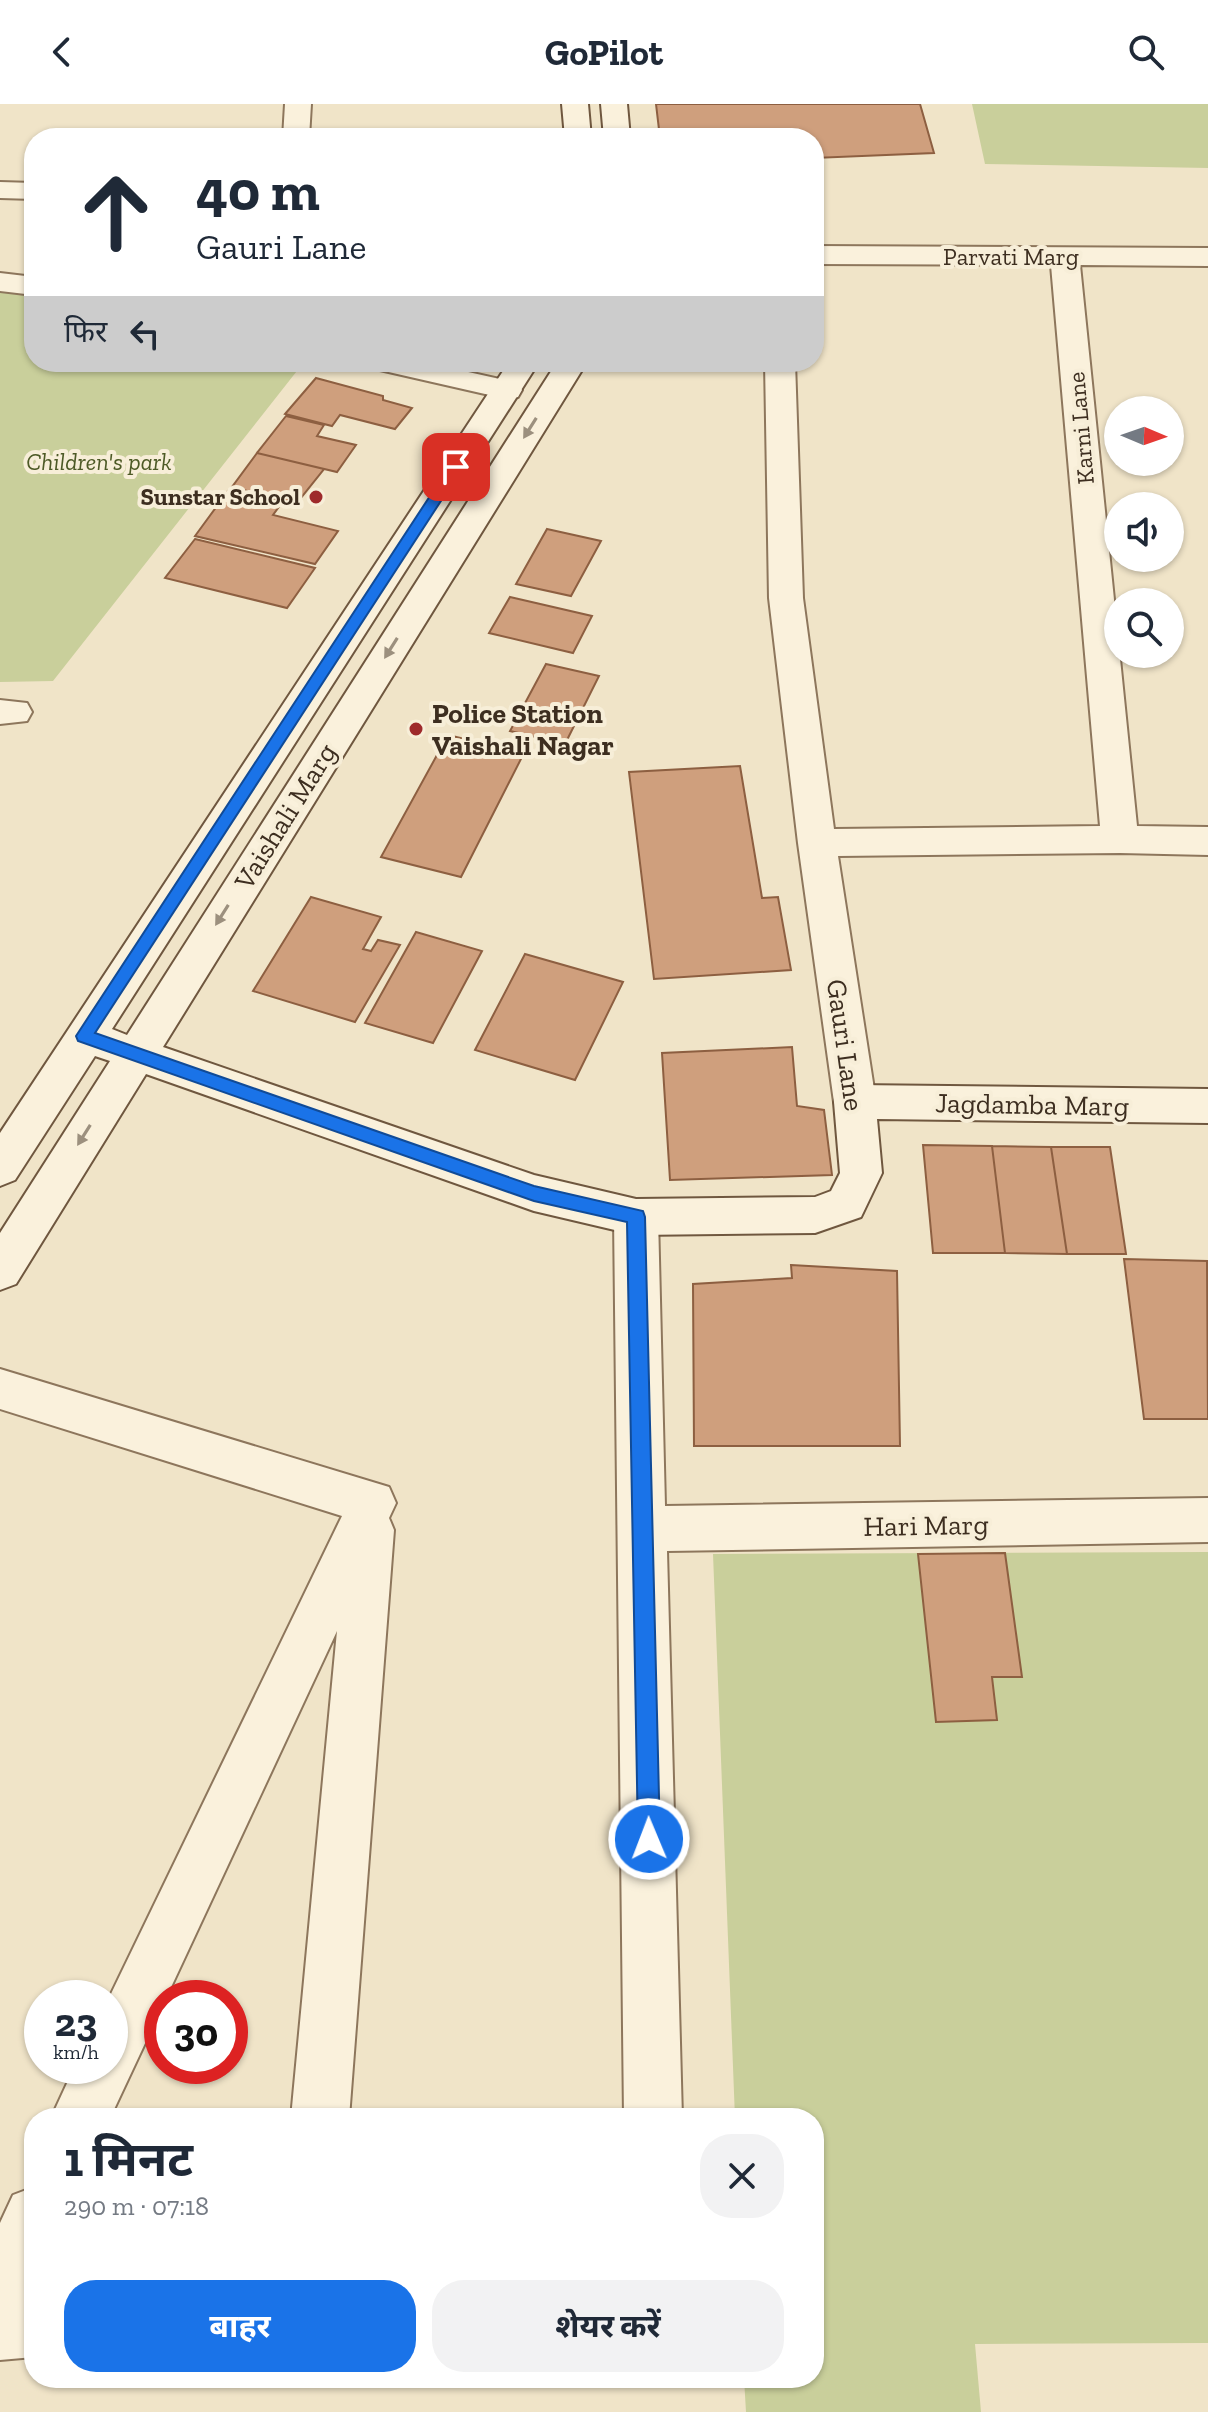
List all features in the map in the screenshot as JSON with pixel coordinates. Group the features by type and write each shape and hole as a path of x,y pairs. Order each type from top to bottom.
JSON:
{"street":[{"path":"297,128 298,104"},
{"path":"575,104 577,128"},
{"path":"614,104 616,128"},
{"path":"0,190 24,191"},
{"name":"Parvati Marg","path":"824,255 1208,257"},
{"name":"Karni Lane","path":"1065,257 1120,839"},
{"path":"0,282 24,285"},
{"path":"477,372 515,376"},
{"name":"Vaishali Marg","path":"0,1271 133,1055 566,372"},
{"name":"Gauri Lane","path":"84,1036 534,1193 636,1217 815,1215 846,1204 861,1173 855,1102 817,843 786,598 780,372"},
{"name":"Vaishali Marg","path":"0,1168 515,376"},
{"path":"220,826 269,840"},
{"path":"817,843 1120,839 1208,841"},
{"name":"Jagdamba Marg","path":"855,1102 1208,1106"},
{"path":"636,1217 653,2108"},
{"path":"0,1389 372,1503"},
{"path":"128,2018 372,1503"},
{"path":"321,2108 372,1503"},
{"name":"Hari Marg","path":"644,1529 1208,1520"},
{"path":"85,2108 96,2084"},
{"path":"0,2287 24,2237"},
{"path":"0,2330 24,2328"}],"green space":[{"path":"972,104 1208,104 1208,168 985,164"},
{"name":"Children's park","path":"0,289 24,290 24,372 296,372 53,681 0,682"},
{"path":"1208,1552 1208,2343 975,2344 981,2412 746,2412 745,2388 824,2388 824,2108 735,2108 713,1554"}],"building":[{"path":"656,104 920,104 934,153 824,158 824,128 659,128"},
{"path":"316,378 383,396 383,400 412,408 395,429 340,415 332,426 285,414"},
{"path":"286,416 324,425 317,436 356,445 337,472 257,453"},
{"path":"257,453 324,469 296,504 232,487"},
{"path":"228,491 281,504 273,515 338,531 315,564 195,536"},
{"path":"547,529 601,541 571,596 516,584"},
{"path":"195,539 315,568 287,608 165,578"},
{"path":"510,597 592,616 573,653 489,633"},
{"path":"546,664 599,676 565,744 510,731"},
{"path":"448,735 524,753 461,877 381,857"},
{"path":"740,766 762,898 778,897 791,970 654,979 629,772"},
{"path":"311,897 381,917 363,949 371,951 378,940 400,945 355,1022 253,991"},
{"path":"416,932 482,951 433,1043 365,1023"},
{"path":"525,954 623,982 575,1080 475,1050"},
{"path":"792,1047 797,1106 824,1110 832,1175 670,1180 662,1053"},
{"path":"923,1145 992,1146 1005,1253 933,1253"},
{"path":"992,1146 1051,1147 1067,1254 1005,1253"},
{"path":"1051,1147 1110,1147 1126,1254 1067,1254"},
{"path":"1124,1259 1207,1261 1208,1419 1144,1419"},
{"path":"791,1265 897,1271 900,1446 694,1446 693,1284 792,1278"},
{"path":"1005,1553 1022,1677 992,1677 997,1720 936,1722 918,1554"}],"place":[{"name":"Sunstar School","path":"316,497"},
{"name":"Police Station Vaishali Nagar","path":"416,729"}],"route":[{"path":"456,467 84,1036 534,1193 636,1217 649,1839"}]}
